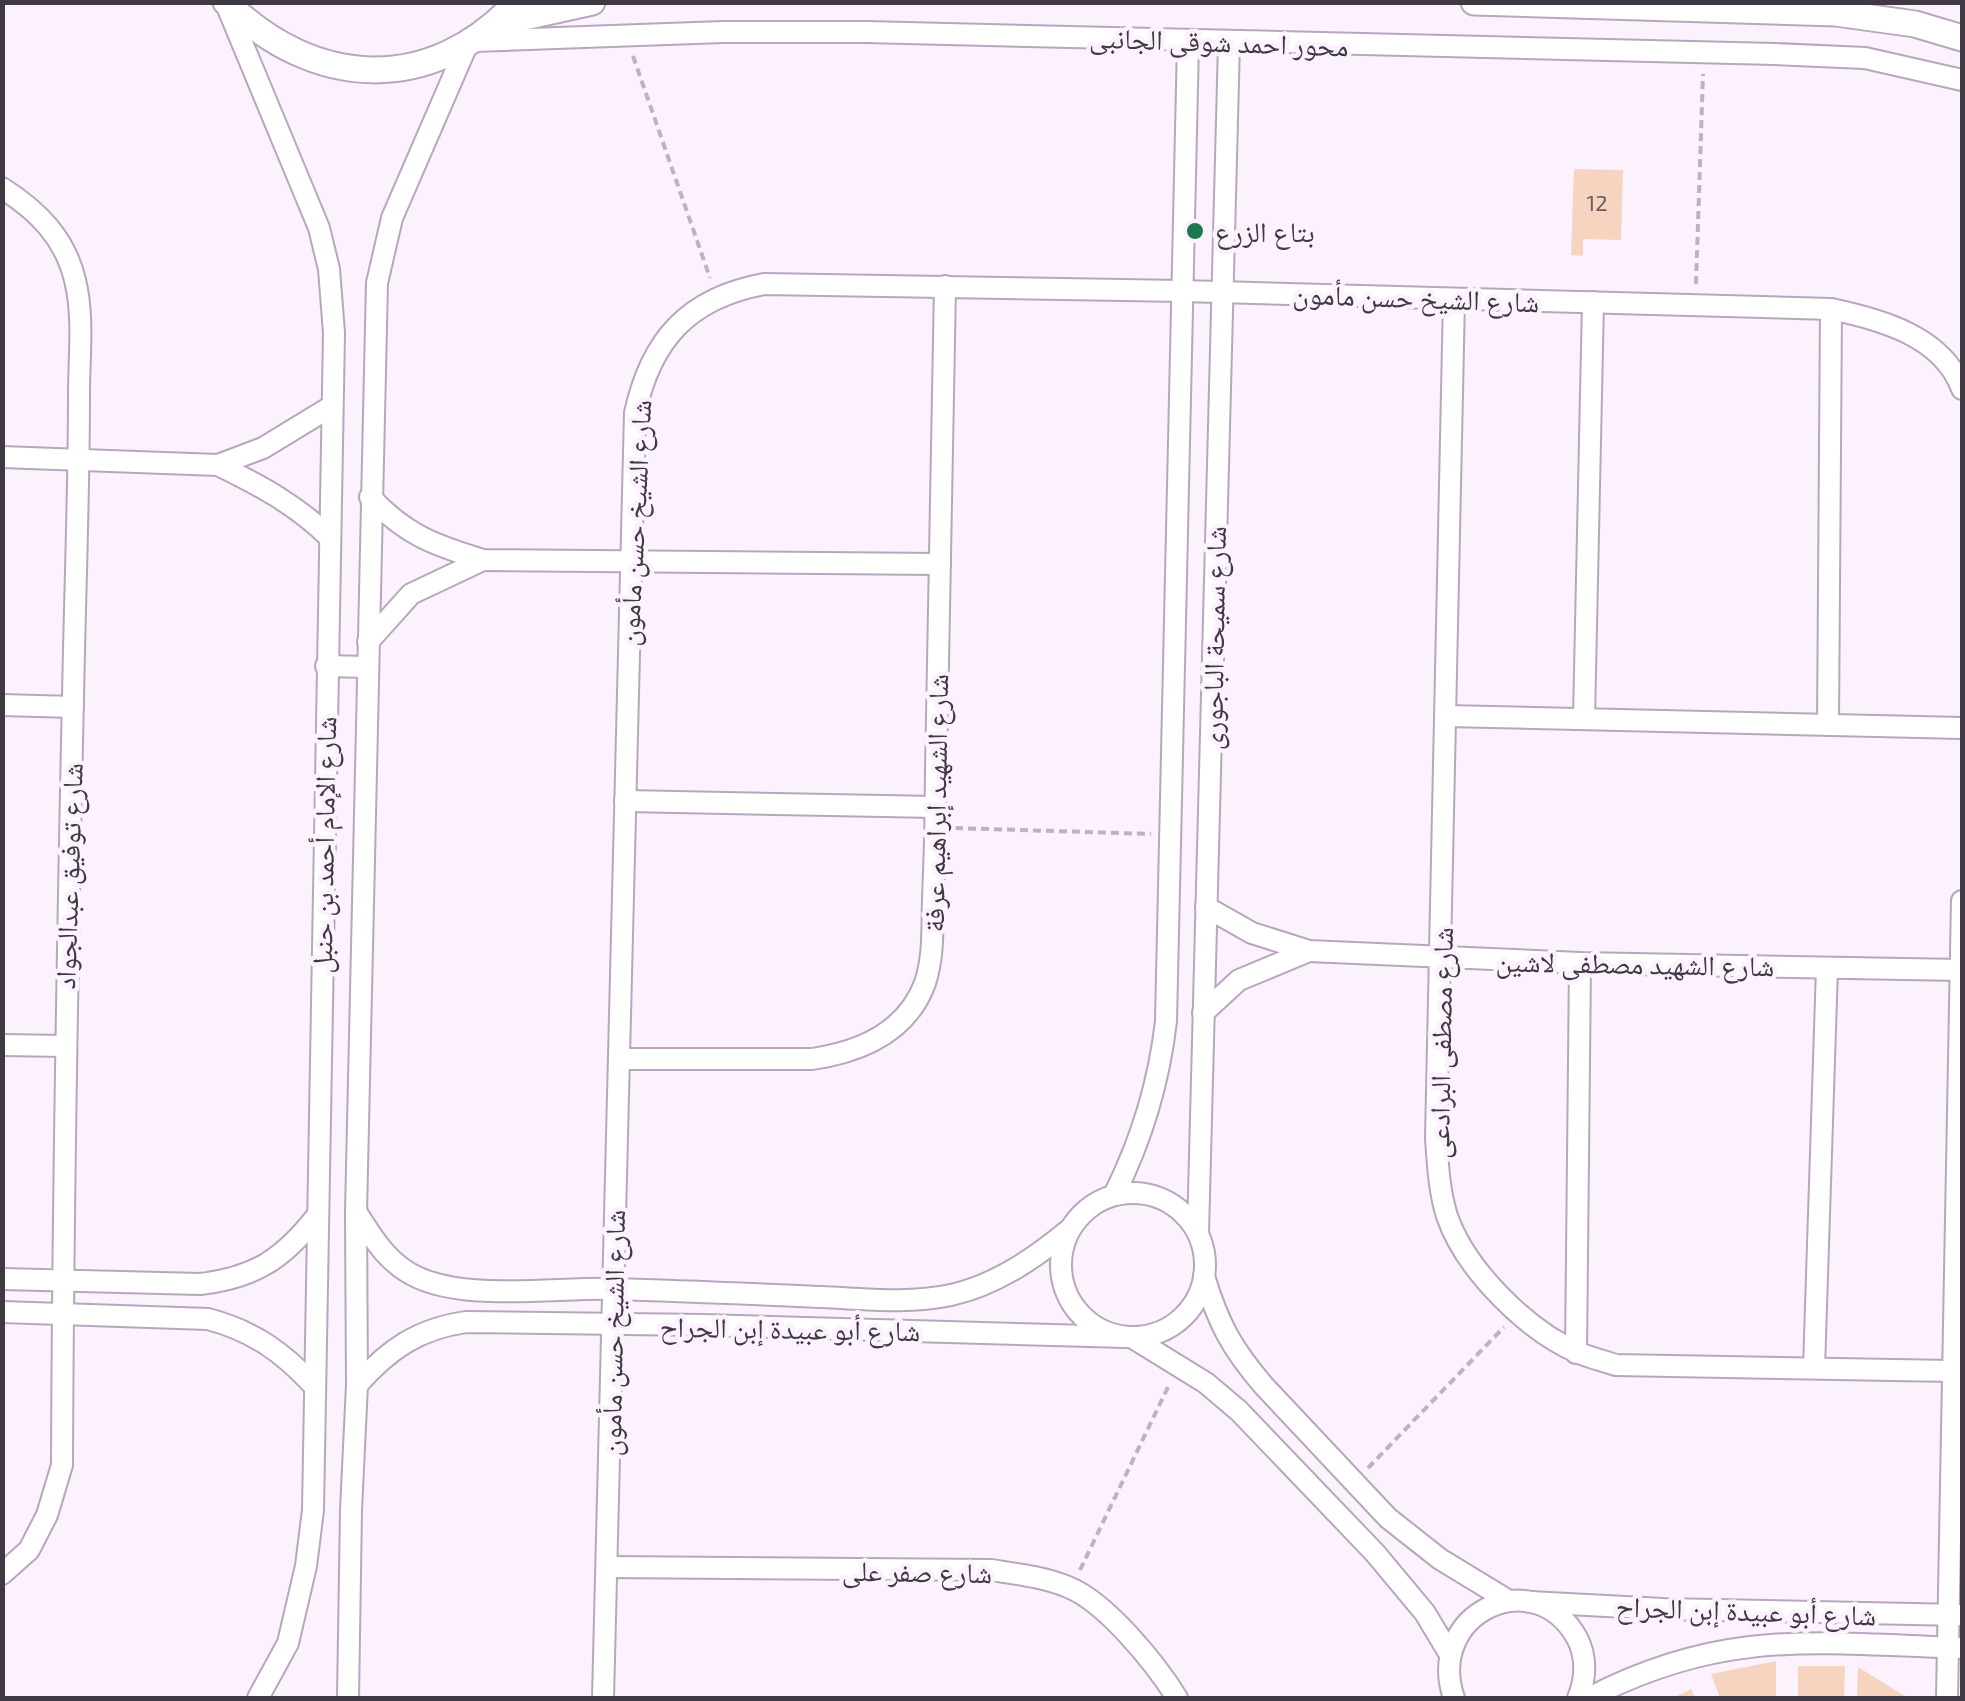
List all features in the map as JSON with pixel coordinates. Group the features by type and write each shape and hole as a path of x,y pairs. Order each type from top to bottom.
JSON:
{"main road":[{"path":"225,2 252,28 319,63 395,69 432,61 470,44 498,24 517,2"},
{"path":"498,24 592,2"},
{"path":"1474,2 1836,12 1915,24 1962,38"}],"street":[{"name":"شارع الإمام أحمد بن حنبل","path":"225,2 319,228 330,285 332,406 313,1510 306,1566 288,1643 258,1698"},
{"name":"محور احمد شوقى الجانبى","path":"470,44 724,32 1066,36 1865,58 1962,80"},
{"name":"شارع سميحة الباجورى","path":"1114,1195 1144,1128 1162,1057 1166,1021 1188,42"},
{"name":"شارع سميحة الباجورى","path":"1198,1233 1229,43"},
{"name":"شارع الإمام أحمد بن حنبل","path":"348,1698 377,283 382,251 406,185 470,44"},
{"name":"شارع توفيق عبدالجواد","path":"2,188 27,204 49,226 66,253 76,282 79,314 64,1046 62,1465 47,1515 29,1550 2,1574"},
{"name":"شارع الشيخ حسن مأمون","path":"602,1698 634,413 643,377 660,344 686,316 717,297 764,284 1830,309 1873,318 1908,332 1936,352 1962,388"},
{"name":"شارع الشهيد إبراهيم عرفة","path":"619,1059 812,1059 842,1055 869,1045 893,1028 911,1009 924,985 932,955 945,286"},
{"name":"شارع مصطفى البرادعى","path":"1454,299 1436,1139 1438,1178 1448,1216 1464,1252 1518,1311 1576,1352 1616,1366 1953,1371"},
{"path":"1584,718 1594,302"},
{"path":"1828,725 1830,309"},
{"path":"2,457 218,465 263,448 332,406"},
{"path":"218,465 307,514 330,538"},
{"path":"370,497 394,522 414,535 483,560 940,564"},
{"path":"368,642 411,594 483,560"},
{"path":"326,666 367,667"},
{"path":"2,706 73,707"},
{"path":"1446,716 1962,728"},
{"path":"624,801 936,817"},
{"path":"1947,1698 1956,1647 1953,1371 1962,900"},
{"name":"شارع الشهيد مصطفى لاشين","path":"1206,906 1252,934 1309,951 1580,963 1961,970"},
{"name":"شارع الشهيد مصطفى لاشين","path":"1204,1013 1238,980 1309,951"},
{"path":"1576,1352 1580,963"},
{"path":"1814,1368 1827,968"},
{"path":"2,1045 64,1046"},
{"path":"1204,1276 1196,1300 1180,1320 1158,1333 1129,1337 1098,1329 1076,1310 1063,1285 1061,1256 1070,1229 1082,1214 1114,1195 1139,1193 1162,1199 1183,1213 1203,1247 1204,1276 1217,1320 1244,1364 1414,1540 1508,1601"},
{"name":"شارع أبو عبيدة إبن الجراح","path":"356,1213 380,1249 398,1267 463,1290 612,1289 903,1300 953,1294 998,1278 1036,1257 1070,1229"},
{"path":"2,1279 200,1284 230,1281 254,1273 278,1257 316,1217"},
{"path":"2,1312 190,1316 234,1326 277,1350 314,1386"},
{"name":"شارع أبو عبيدة إبن الجراح","path":"357,1386 378,1361 406,1339 438,1326 466,1322 1129,1337 1179,1364 1239,1411 1375,1553 1425,1613 1450,1653"},
{"path":"313,1510 350,1510"},
{"name":"شارع صفر على","path":"607,1567 992,1570 1026,1575 1072,1588 1132,1638 1177,1698"},
{"path":"1453,1698 1448,1675 1450,1653 1458,1634 1471,1618 1508,1601"},
{"name":"شارع أبو عبيدة إبن الجراح","path":"1508,1601 1956,1615"},
{"path":"1530,1602 1551,1610 1568,1624 1580,1642 1585,1664 1584,1685 1578,1698"},
{"name":"شارع أبو عبيدة إبن الجراح","path":"1589,1698 1661,1666 1751,1644 1787,1641 1956,1647"}],"path":[{"path":"627,38 717,297"},
{"path":"1696,304 1704,53"},
{"path":"936,817 1170,834"},
{"path":"1354,1482 1518,1311"},
{"path":"1072,1588 1179,1364"}],"building":[{"path":"1574,169 1623,170 1621,240 1583,239 1583,256 1571,255"},
{"path":"1776,1661 1776,1698 1720,1698 1711,1674"},
{"path":"1798,1666 1845,1666 1844,1698 1798,1698"},
{"path":"1858,1667 1908,1698 1857,1698"},
{"path":"1691,1689 1695,1698 1673,1698"}],"place":[{"name":"بتاع الزرع","path":"1195,231"}]}
